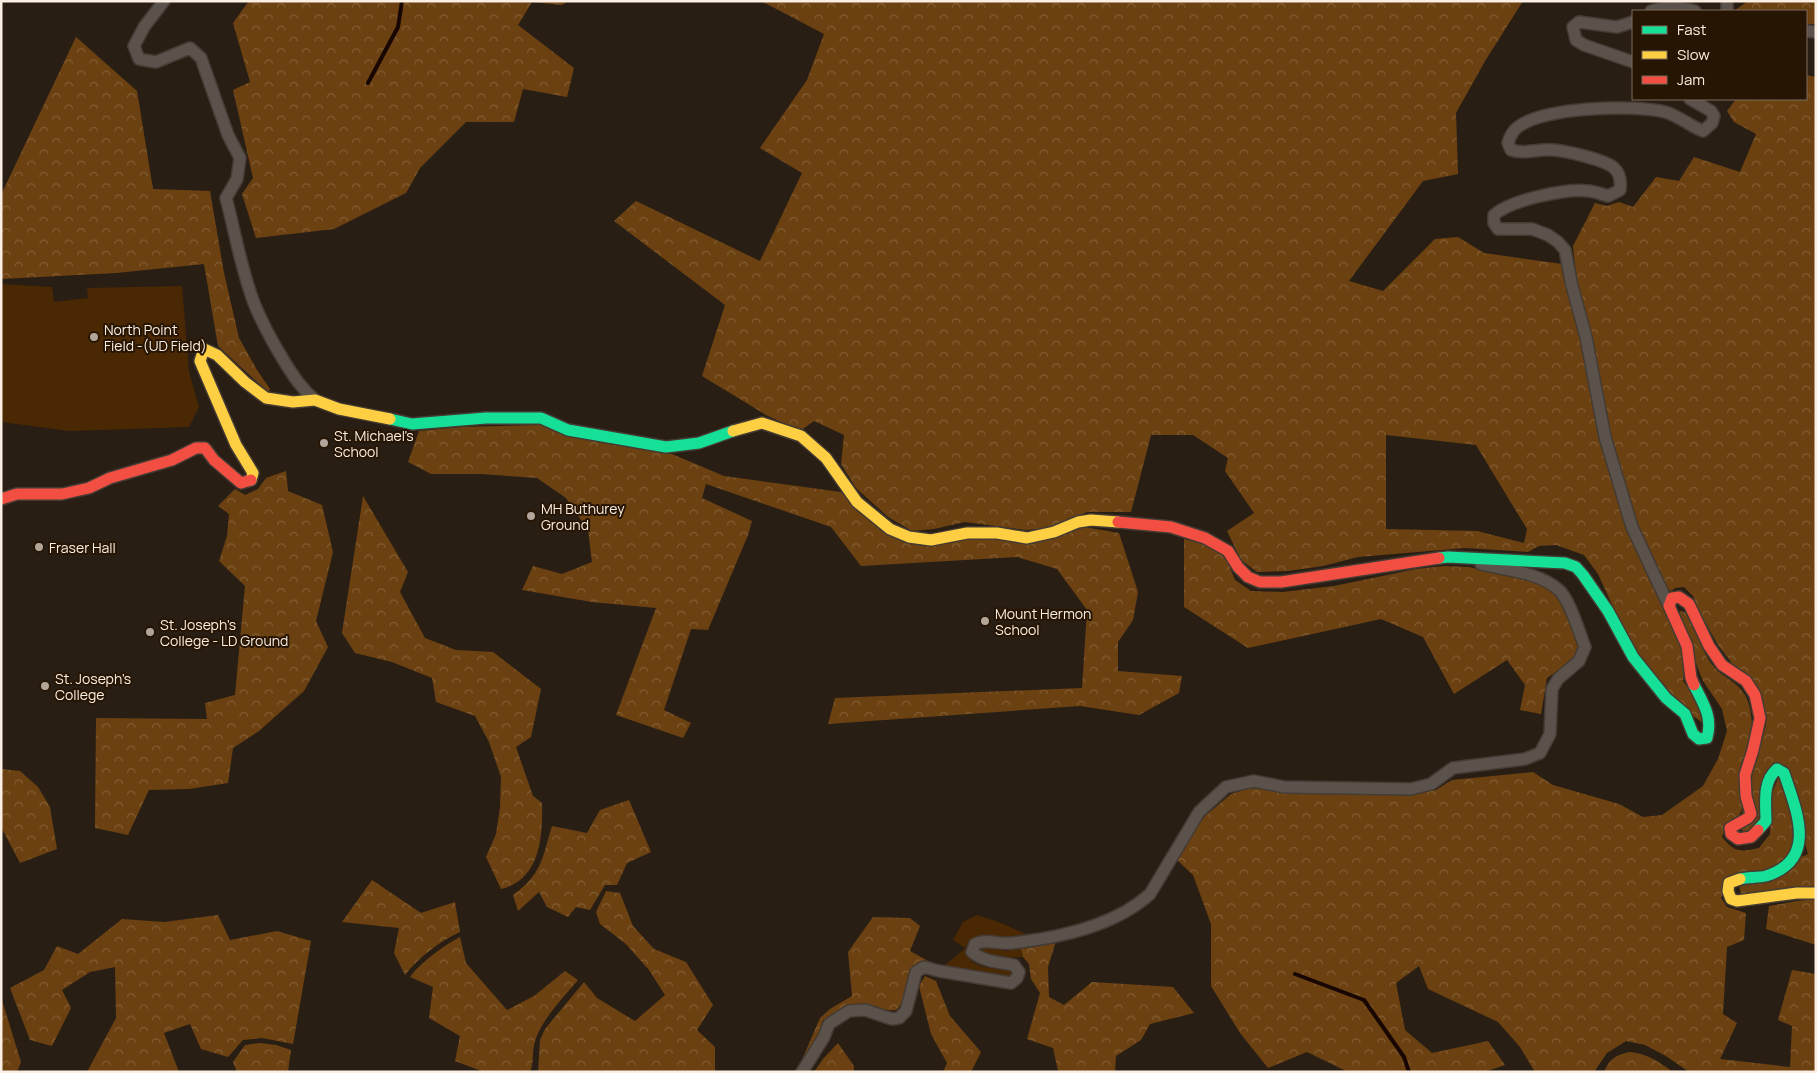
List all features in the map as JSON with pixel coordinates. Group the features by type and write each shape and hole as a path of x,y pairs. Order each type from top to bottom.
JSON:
{"main road":[{"path":"1,498 17,494 62,494 89,488 110,478 172,460 196,448 205,448 214,460 241,483 251,481 253,473 236,445 200,361 204,349 217,355 245,382 266,398 293,402 315,400 339,409 412,424 486,418 541,418 568,430 666,447 699,443 762,422 800,436 809,443 826,458 857,502 890,529 908,537 931,540 967,533 997,533 1027,538 1054,532 1078,522 1091,520 1171,527 1205,538 1228,551 1238,567 1248,577 1260,582 1281,582 1448,557 1565,563 1576,567 1583,575 1608,611 1633,657 1666,698 1686,714 1693,734 1700,739 1707,738 1710,730 1709,712 1691,678 1690,660 1682,630 1668,606 1672,598 1679,597 1688,604 1709,646 1722,664 1746,681 1755,694 1760,718 1745,775 1746,796 1751,814 1748,818 1730,828 1731,834 1738,839 1751,837 1766,822 1766,791 1770,775 1777,769 1784,773 1804,830 1804,846 1793,865 1766,876 1744,878 1729,883 1728,894 1731,899 1737,901 1797,893 1816,893"}],"street":[{"path":"164,1 144,27 134,46 138,59 156,62 190,48 201,58 228,134 240,158 237,179 226,198 243,270 254,303 277,350 293,376 302,389 315,400"},
{"path":"1657,10 1668,8 1691,10"},
{"path":"1632,22 1617,27 1579,22 1573,27 1576,40 1584,45 1632,62"},
{"path":"1668,606 1632,527 1605,437 1586,337 1572,286 1565,250 1548,234 1532,229 1498,229 1494,223 1494,215 1502,209 1542,196 1574,190 1590,191 1608,196 1620,190 1621,182 1619,175 1614,167 1605,163 1577,154 1555,150 1542,149 1520,153 1511,150 1508,143 1510,135 1518,127 1531,120 1577,110 1626,108 1648,109 1667,113 1703,131 1712,123 1714,116 1711,110 1692,100"},
{"path":"802,1072 824,1037 829,1024 849,1011 865,1010 892,1019 899,1018 906,1011 916,972 924,967 1011,983 1017,978 1019,972 1014,965 978,957 972,952 975,944 983,940 1006,944 1030,941 1080,930 1114,918 1140,903 1150,894 1199,812 1226,787 1254,781 1284,787 1412,789 1431,784 1453,768 1525,759 1540,753 1550,734 1552,689 1558,678 1579,661 1584,647 1572,610 1560,590 1543,579 1448,557"}],"shaded area":[{"name":"North Point Field -(UD Field)","path":"1,284 52,287 54,302 88,298 87,288 182,286 189,372 199,407 189,427 70,431 1,422"},
{"path":"977,915 1026,934 1004,938 981,937 973,940 965,948 953,940 963,922"},
{"path":"984,946 1006,951 1021,948 1023,957 1000,958 981,954"},
{"path":"965,948 971,961 976,964 989,968 1012,970 1013,974 1009,979 941,968"}],"green space":[{"path":"249,1 568,1 562,5 532,2 518,25 574,68 567,97 523,89 514,122 466,122 420,168 406,193 334,229 256,238 242,194 253,178 233,90 250,82 233,23"},
{"path":"761,1 1523,1 1485,61 1456,113 1458,174 1423,181 1349,281 1383,291 1435,239 1458,237 1484,253 1562,264 1584,339 1602,438 1686,660 1683,681 1707,714 1707,726 1689,713 1648,671 1618,618 1598,574 1584,555 1556,545 1539,546 1528,552 1465,548 1358,557 1323,566 1288,571 1257,572 1241,560 1227,531 1254,513 1225,471 1228,458 1193,435 1151,435 1131,512 1087,512 1050,528 1026,530 965,522 934,529 912,531 888,517 856,488 841,464 844,435 814,421 800,431 766,415 702,376 725,305 614,221 636,201 760,261 802,173 760,148 807,80 824,34","holes":["1386,435 1476,445 1527,529 1524,543 1477,531 1386,529"]},
{"path":"1748,1 1816,1 1816,24 1807,24 1807,10 1735,10"},
{"path":"76,37 137,91 153,189 210,191 224,273 239,338 270,389 269,391 218,346 204,264 116,273 1,279 1,195"},
{"path":"1807,75 1816,77 1816,890 1741,895 1739,885 1808,854 1783,766 1763,816 1747,833 1738,828 1766,725 1731,662 1718,645 1693,596 1684,587 1675,588 1671,591 1665,587 1636,524 1610,436 1577,285 1573,246 1595,203 1607,206 1619,202 1633,207 1656,177 1679,181 1694,157 1740,172 1756,134 1734,122 1727,111 1735,100 1807,100"},
{"path":"541,425 672,454 724,476 841,492 907,541 1084,527 1119,533 1138,592 1133,620 1118,642 1118,671 1182,676 1179,693 1139,715 1080,706 828,724 835,698 1082,688 1087,610 1057,569 1017,557 861,566 831,527 706,484 702,498 752,521 748,535 708,630 691,629 664,710 691,723 683,738 616,715 656,608 592,602 522,590 533,566 562,574 592,562 588,530 566,498 537,478 481,474 431,474 408,462 419,431 462,427"},
{"path":"286,471 288,491 322,505 333,552 316,621 328,647 304,691 259,731 233,748 228,783 189,789 149,790 128,835 95,828 96,718 207,719 205,703 235,695 245,586 219,561 227,536 229,514 218,506 235,489 245,495 258,489 266,478"},
{"path":"363,496 408,572 400,592 425,638 456,650 493,652 541,689 531,737 516,747 533,796 542,803 540,843 531,867 524,877 514,884 501,889 486,857 496,834 500,807 501,777 489,742 475,716 436,702 432,678 392,662 355,653 342,633"},
{"path":"1184,539 1206,545 1226,558 1235,580 1251,591 1283,592 1334,586 1416,569 1444,566 1469,567 1542,584 1560,596 1570,614 1579,647 1573,660 1547,678 1541,714 1520,710 1525,685 1507,660 1454,694 1423,637 1381,619 1248,648 1184,607"},
{"path":"1681,611 1689,614 1710,661 1717,670 1742,690 1752,719 1751,749 1744,806 1738,817 1727,823 1722,837 1734,849 1747,850 1759,848 1770,834 1772,783 1779,778 1800,841 1786,863 1726,884 1721,898 1727,907 1746,913 1744,940 1727,947 1723,1014 1737,1023 1720,1059 1790,1067 1792,1026 1778,1020 1792,970 1816,974 1816,1072 1689,1072 1666,1056 1645,1045 1626,1041 1607,1053 1594,1072 1535,1072 1520,1047 1498,1022 1428,989 1419,966 1396,983 1405,1030 1432,1053 1488,1041 1505,1065 1484,1072 1348,1072 1307,1052 1268,1068 1240,1033 1211,986 1211,924 1193,875 1176,859 1204,817 1231,794 1253,787 1287,794 1413,794 1436,790 1452,780 1533,772 1553,785 1619,804 1643,817 1662,815 1703,786 1718,759 1727,731 1722,709 1703,681 1677,615"},
{"path":"1,769 20,771 38,787 50,807 57,849 20,863 1,827"},
{"path":"629,800 651,852 627,863 617,885 605,885 590,910 576,907 568,917 547,907 539,892 518,911 513,895 530,880 540,865 552,826 587,833 600,810"},
{"path":"372,880 421,913 455,902 460,932 430,950 405,975 394,953 399,928 342,922"},
{"path":"606,891 620,893 633,926 654,949 686,962 713,1005 697,1030 715,1047 715,1072 538,1072 540,1040 545,1029 584,982 597,998 635,1021 665,995 649,970 626,944 600,924 596,912"},
{"path":"1816,899 1816,945 1766,929 1769,906"},
{"path":"218,915 230,940 277,931 311,941 293,1044 262,1038 243,1040 228,1057 201,1049 190,1024 164,1033 179,1072 87,1072 116,1018 115,967 90,972 62,990 71,1008 52,1046 30,1040 10,988 44,970 57,946 78,954 122,919 164,922"},
{"path":"873,917 910,918 920,926 910,951 930,962 913,971 903,1003 896,1010 855,1004 823,1020 816,1044 798,1072 794,1072 801,1062 820,1018 830,1009 852,996 848,952"},
{"path":"460,937 466,963 507,1010 534,996 565,971 578,980 552,1011 541,1028 534,1045 530,1072 484,1072 455,1061 460,1036 429,1018 433,987 410,977 433,955"},
{"path":"1056,941 1048,967 1049,997 1064,1005 1092,982 1173,987 1194,1013 1150,1024 1141,1040 1116,1056 1115,1072 1058,1071 1053,1048 1027,1039 1040,993 1031,979 1029,964 1023,957 1021,948"},
{"path":"925,976 936,981 950,1016 981,1052 971,1072 943,1072 947,1063 931,1034 919,986"},
{"path":"1,997 21,1062 17,1072 1,1072"},
{"path":"260,1043 276,1045 291,1050 288,1072 237,1072 233,1062 245,1045"},
{"path":"838,1043 854,1066 854,1072 814,1072 823,1059"},
{"path":"1630,1052 1648,1057 1673,1072 1604,1072 1614,1058"}],"waterway":[{"path":"368,83 398,27 402,1"},
{"path":"1295,974 1364,1000 1404,1057 1409,1072"}],"traffic: fast":[{"path":"390,419 412,424 486,418 541,418 568,430 666,447 699,443 733,431"},
{"path":"1439,558 1565,563 1576,567 1608,611 1633,657 1666,698 1685,714 1693,734 1699,739 1707,738 1709,730 1708,717 1704,704 1694,685"},
{"path":"1740,879 1766,876 1782,869 1792,859 1798,847 1798,819 1794,804 1784,773 1777,769 1772,774 1767,786 1766,821 1758,830"}],"traffic: slow":[{"path":"251,480 253,473 236,445 200,361 204,349 217,355 245,382 266,398 293,402 315,400 339,409 390,419"},
{"path":"733,431 762,423 801,436 826,458 857,502 890,529 909,537 931,540 967,533 997,533 1027,538 1054,532 1078,522 1091,520 1118,522"},
{"path":"1740,879 1729,883 1728,891 1731,899 1737,901 1797,893 1816,893"}],"traffic: jam":[{"path":"1,499 17,494 62,494 89,488 110,478 172,460 196,448 205,448 214,460 241,483 251,480"},
{"path":"1118,522 1171,527 1205,538 1228,551 1238,567 1248,577 1260,582 1281,582 1439,558"},
{"path":"1694,685 1691,678 1687,646 1669,606 1672,598 1679,597 1689,604 1709,646 1722,665 1746,681 1755,695 1760,718 1745,775 1746,796 1751,814 1748,818 1730,828 1731,834 1738,839 1751,837 1758,830"}],"place":[{"name":"North Point Field -(UD Field)","path":"94,337"},
{"name":"St. Michael's School","path":"324,443"},
{"name":"MH Buthurey Ground","path":"531,516"},
{"name":"Fraser Hall","path":"39,547"},
{"name":"Mount Hermon School","path":"985,621"},
{"name":"St. Joseph's College - LD Ground","path":"150,632"},
{"name":"St. Joseph's College","path":"45,686"}]}
